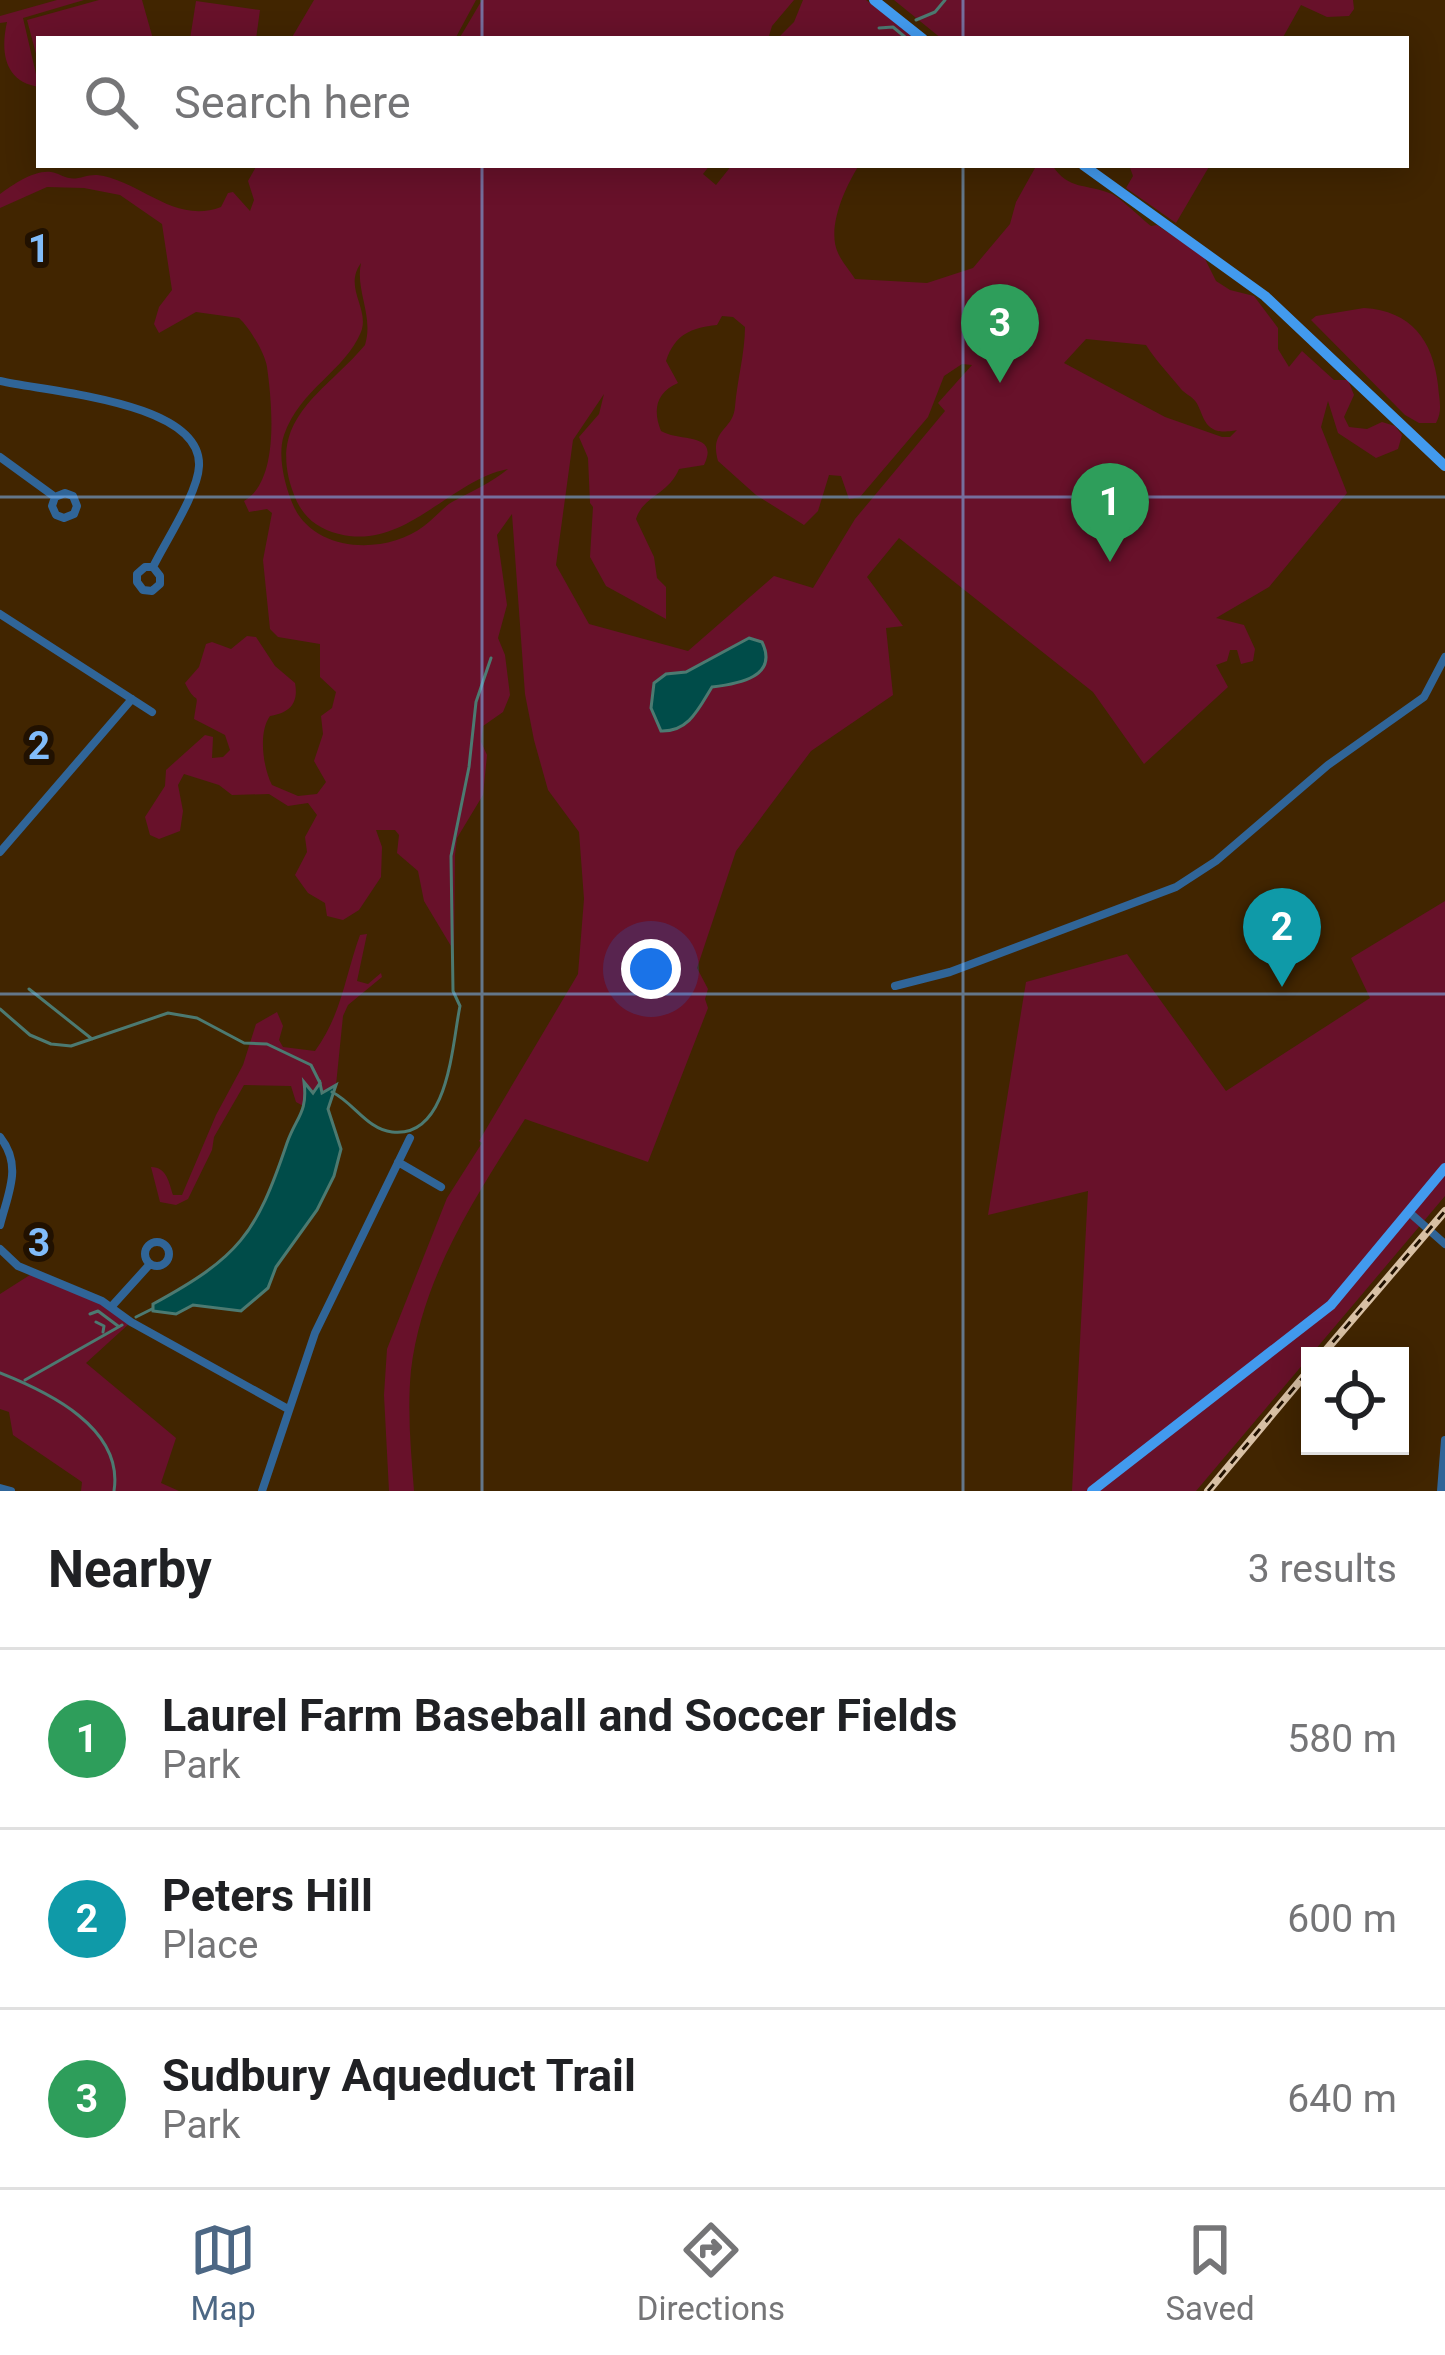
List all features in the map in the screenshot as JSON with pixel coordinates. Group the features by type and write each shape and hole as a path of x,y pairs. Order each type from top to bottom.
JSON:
{"main road":[{"path":"874,0 919,36"},
{"path":"1087,168 1265,296 1445,466"},
{"path":"1091,1491 1326,1311 1445,1168"}],"street":[{"path":"0,381 108,400 187,434 197,453 197,476 153,567"},
{"path":"0,457 55,497"},
{"path":"0,614 152,712"},
{"path":"895,986 950,972 1176,887 1216,861 1328,765 1424,697 1445,657"},
{"path":"0,852 132,699"},
{"path":"0,1137 13,1155 14,1169 0,1225"},
{"path":"262,1491 315,1334 410,1138"},
{"path":"398,1162 441,1187"},
{"path":"1410,1213 1445,1244"},
{"path":"0,1250 25,1269 112,1306 131,1322 288,1408"},
{"path":"112,1306 150,1264"},
{"path":"1441,1491 1445,1440"},
{"path":"0,1488 11,1491"}],"shaded area":[{"path":"57,0 84,0 23,18 36,86 12,72 4,45 7,22 0,23 0,16"},
{"path":"99,0 142,0 152,36 36,36 36,54 27,20"},
{"path":"314,0 476,0 457,36 293,36"},
{"path":"482,0 794,0 769,36 461,36"},
{"path":"803,0 866,0 912,36 780,36 794,22"},
{"path":"894,0 1353,0 1354,9 1349,16 1327,17 1301,5 1284,36 938,36"},
{"path":"196,1 260,10 256,36 190,36"},
{"path":"255,168 708,168 703,174 716,185 730,168 857,168 836,219 840,256 855,279 927,283 973,268 1010,224 1035,168 1054,168 1072,183 1115,196 1151,226 1157,225 1204,257 1216,281 1254,296 1278,328 1278,349 1289,367 1302,351 1334,380 1348,380 1354,395 1344,417 1349,427 1367,429 1382,422 1395,426 1402,435 1398,449 1376,458 1338,433 1328,401 1321,427 1347,493 1269,587 1216,618 1244,625 1255,649 1253,661 1241,664 1237,650 1230,650 1227,661 1216,665 1228,687 1144,764 1093,692 899,538 867,577 903,626 886,628 893,695 811,751 736,851 697,968 708,989 708,1008 648,1162 525,1119 454,1238 427,1302 411,1370 414,1491 389,1491 384,1395 387,1349 447,1198 578,974 584,899 579,832 548,790 534,740 525,694 512,514 497,535 507,605 498,638 510,695 503,712 483,726 481,742 487,755 483,795 457,838 454,951 424,901 418,871 397,853 395,830 376,830 382,847 381,877 359,910 343,920 327,916 325,903 308,893 295,875 307,852 305,837 317,815 308,803 288,806 269,794 232,795 219,785 184,774 178,785 183,811 180,831 159,839 150,835 145,817 165,786 166,770 205,735 213,737 212,758 230,750 225,735 194,719 197,700 185,683 199,667 206,644 212,642 231,649 247,636 256,637 275,666 295,683 291,706 270,716 264,731 264,760 272,785 298,796 317,794 326,782 314,761 323,734 321,716 332,708 336,692 320,677 320,644 278,637 270,629 263,560 272,513 267,509 249,512 244,501 263,477 271,440 266,361 239,318 196,312 159,333 154,324 159,307 172,290 162,224 120,195 47,187 0,208 0,194 24,178 45,172 113,179 188,210 221,207 233,192 250,211 254,200 248,181","holes":["361,263 365,345 304,408 287,444 287,466 300,507 316,524 339,534 385,533 466,486 508,469 408,535 372,545 335,541 304,522 291,499 282,462 282,443 291,419 361,332 355,289","722,316 733,317 745,327 735,407 717,442 718,461 756,495 804,525 818,511 829,475 841,476 849,499 860,497 928,417 944,376 962,364 972,365 938,403 945,411 855,519 813,588 774,576 688,651 589,624 556,565 573,440 604,394 599,414 579,437 588,458 593,507 590,557 606,586 666,619 666,587 657,578 654,557 636,519 679,469 704,465 707,447 661,431 657,409 665,391 678,383 666,361 674,344 692,331 717,325","1086,339 1146,345 1196,402 1209,426 1237,430 1230,437 1165,417 1064,363"]},
{"path":"1130,168 1208,168 1176,223 1126,188 1133,176"},
{"path":"1364,308 1395,315 1425,342 1438,385 1436,423 1419,423 1405,415 1311,320"},
{"path":"1445,901 1445,1196 1318,1347 1301,1347 1301,1367 1196,1491 1072,1491 1088,1191 988,1215 1026,982 1127,954 1226,1091 1370,998 1351,958"},
{"path":"367,934 357,981 368,984 381,973 382,977 348,1005 343,1016 336,1085 321,1095 320,1085 313,1093 306,1084 305,1107 296,1102 291,1086 244,1085 214,1137 188,1199 176,1205 160,1202 151,1167 164,1173 173,1195 182,1195 243,1065 256,1024 277,1012 283,1047 315,1051 337,1009 360,935"},
{"path":"33,1273 93,1296 131,1322 86,1363 176,1438 161,1483 179,1491 81,1491 82,1482 13,1435 9,1412 0,1409 0,1294"}],"water":[{"path":"749,638 762,642 766,654 761,671 744,681 712,687 686,723 661,731 651,708 654,683 666,674 686,672"},
{"path":"304,1082 313,1093 320,1083 322,1093 336,1085 328,1109 341,1149 317,1210 276,1267 268,1288 241,1311 193,1305 176,1314 153,1311 153,1304 225,1257 254,1222 303,1108"}],"waterway":[{"path":"916,20 935,12 945,0"},
{"path":"879,28 893,27 904,36"},
{"path":"332,1092 375,1126 392,1132 411,1130 426,1121 444,1086 460,1006 453,991 451,856 476,702 491,658"},
{"path":"29,989 92,1039"},
{"path":"0,1009 30,1035 71,1046 168,1013 197,1018 244,1043 267,1044 311,1065 320,1083"},
{"path":"136,1317 152,1309"},
{"path":"90,1314 98,1311 118,1326"},
{"path":"96,1322 104,1326 103,1332"},
{"path":"25,1380 122,1325"},
{"path":"0,1373 60,1402 95,1431 114,1469 114,1491"}],"railway":[{"path":"1329,1347 1445,1211"},
{"path":"1208,1491 1301,1380"}],"place":[{"name":"Sudbury Aqueduct Trail","path":"1000,383"},
{"name":"Laurel Farm Baseball and Soccer Fields","path":"1110,562"},
{"name":"Peters Hill","path":"1282,987"}]}
